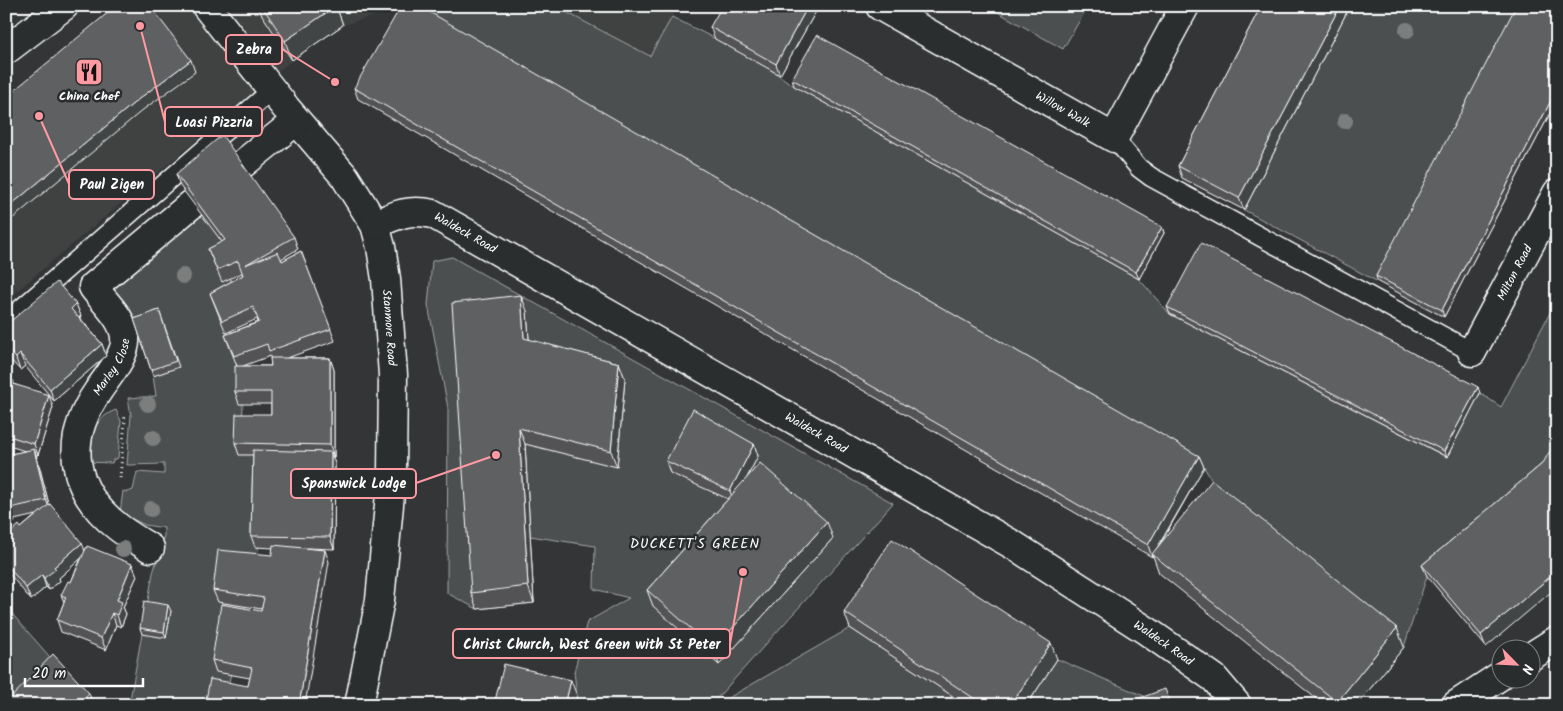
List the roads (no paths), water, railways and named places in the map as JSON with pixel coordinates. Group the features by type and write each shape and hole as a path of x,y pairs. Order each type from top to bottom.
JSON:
{"street":[{"path":"6,50 64,6"},
{"name":"Stanmore Road","path":"206,6 296,121 345,178 375,225 381,247 386,279 393,375 392,473 380,600 359,705"},
{"name":"Willow Walk","path":"880,6 1114,138"},
{"path":"1114,138 1186,6"},
{"path":"240,166 296,121"},
{"name":"Milton Road","path":"1472,352 1557,193"},
{"name":"Marley Close","path":"150,548 112,522 88,496 81,482 76,459 76,442 82,419 122,353 126,340 124,327 93,287 192,204"},
{"name":"Waldeck Road","path":"375,225 393,215 418,211 433,214 1016,546 1147,631 1214,678 1237,705"},
{"path":"1540,651 1557,640"},
{"path":"1456,705 1490,683"}],"lane":[{"path":"8,320 272,90"},
{"path":"1114,138 1139,168 1151,178 1472,352"}],"place":[{"name":"Loasi Pizzria","path":"140,26"},
{"name":"China Chef","path":"89,72"},
{"name":"Zebra","path":"335,82"},
{"name":"Paul Zigen","path":"39,116"},
{"name":"Spanswick Lodge","path":"496,455"},
{"name":"Christ Church, West Green with St Peter","path":"743,572"}],"district":[{"name":"DUCKETT'S GREEN","path":"695,544"}]}
